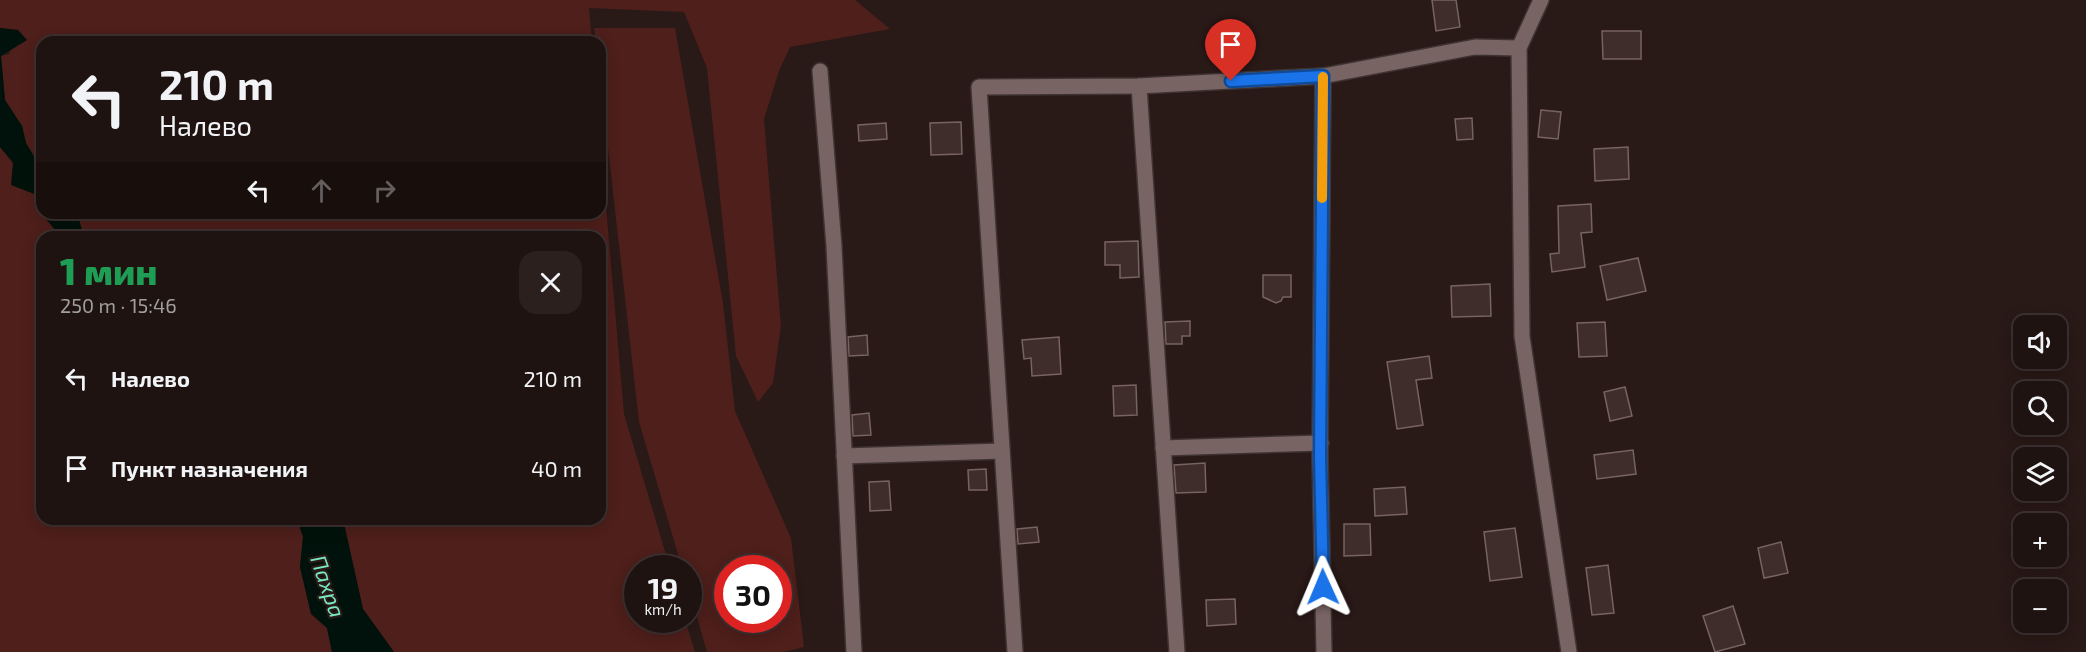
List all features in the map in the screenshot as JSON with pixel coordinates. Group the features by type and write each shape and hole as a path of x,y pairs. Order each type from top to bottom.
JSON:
{"street":[{"path":"1541,0 1519,48 1522,336 1569,652"},
{"path":"1015,652 979,87 1139,86 1323,76 1475,47 1519,48"},
{"path":"820,71 834,246 854,652"},
{"path":"1323,76 1321,442 1324,652"},
{"path":"1139,86 1177,652"},
{"path":"1163,448 1321,442"},
{"path":"844,456 1002,451"}],"shaded area":[{"path":"0,0 855,0 890,29 790,47 779,71 764,119 781,326 773,383 758,402 736,356 707,68 684,12 589,8 591,36 36,36 36,160 26,143 22,126 5,100 1,56 9,54 18,30 0,28"},
{"path":"594,28 675,28 723,303 735,411 791,538 804,647 784,652 707,652 702,633 702,555 678,555 639,422 606,130 606,36 595,36"},
{"path":"0,147 36,194 36,219 46,219 56,231 36,231 36,525 299,525 303,537 300,567 311,613 327,628 332,652 0,652"},
{"path":"606,207 624,414 666,555 624,555 624,633 689,633 695,652 394,652 363,609 344,525 606,525 606,231 82,231 79,219 606,219"}],"water":[{"path":"0,28 18,30 27,40 1,56 5,100 22,126 26,143 36,160 36,195 11,185 13,162 0,147"},
{"path":"46,219 79,219 82,231 56,231"},
{"name":"Пахра","path":"299,525 344,525 363,609 394,652 332,652 327,628 311,614 300,567 303,537"}],"building":[{"path":"1432,0 1456,0 1460,27 1436,31"},
{"path":"1602,31 1641,31 1641,59 1603,59"},
{"path":"1541,110 1561,112 1558,139 1538,137"},
{"path":"1472,118 1473,139 1457,140 1455,119"},
{"path":"961,122 962,154 931,155 930,123"},
{"path":"886,123 887,139 859,141 858,125"},
{"path":"1628,147 1629,179 1595,181 1594,149"},
{"path":"1591,204 1592,232 1581,233 1585,267 1552,272 1550,254 1559,253 1558,206"},
{"path":"1138,241 1139,277 1120,278 1120,265 1105,265 1105,242"},
{"path":"1638,258 1646,291 1607,300 1600,266"},
{"path":"1263,275 1291,275 1291,297 1283,297 1276,303 1263,297"},
{"path":"1490,284 1491,316 1452,317 1451,286"},
{"path":"1190,321 1190,336 1182,336 1182,344 1166,344 1165,322"},
{"path":"1605,322 1607,356 1579,357 1577,323"},
{"path":"867,335 868,355 849,356 848,337"},
{"path":"1059,337 1061,374 1032,376 1031,358 1024,359 1022,340"},
{"path":"1429,356 1432,378 1416,380 1423,425 1397,429 1387,362"},
{"path":"1136,385 1137,415 1114,416 1113,386"},
{"path":"1625,387 1632,416 1610,421 1604,392"},
{"path":"869,413 871,435 853,436 852,415"},
{"path":"1633,450 1636,474 1597,479 1594,455"},
{"path":"1205,463 1206,492 1176,493 1174,465"},
{"path":"986,469 987,490 969,490 968,470"},
{"path":"889,481 891,510 870,511 869,482"},
{"path":"1405,487 1407,514 1375,516 1374,489"},
{"path":"1344,524 1370,524 1371,555 1344,556"},
{"path":"1037,527 1039,542 1018,544 1017,529"},
{"path":"1515,528 1522,577 1490,581 1484,532"},
{"path":"1781,542 1788,573 1764,578 1758,548"},
{"path":"1608,565 1614,613 1592,615 1586,568"},
{"path":"1235,599 1236,624 1207,626 1206,600"},
{"path":"1733,606 1745,644 1715,652 1703,616"}],"slow traffic":[{"path":"1322,198 1323,77"}],"route":[{"path":"1231,81 1323,76 1320,456 1323,587"}]}
